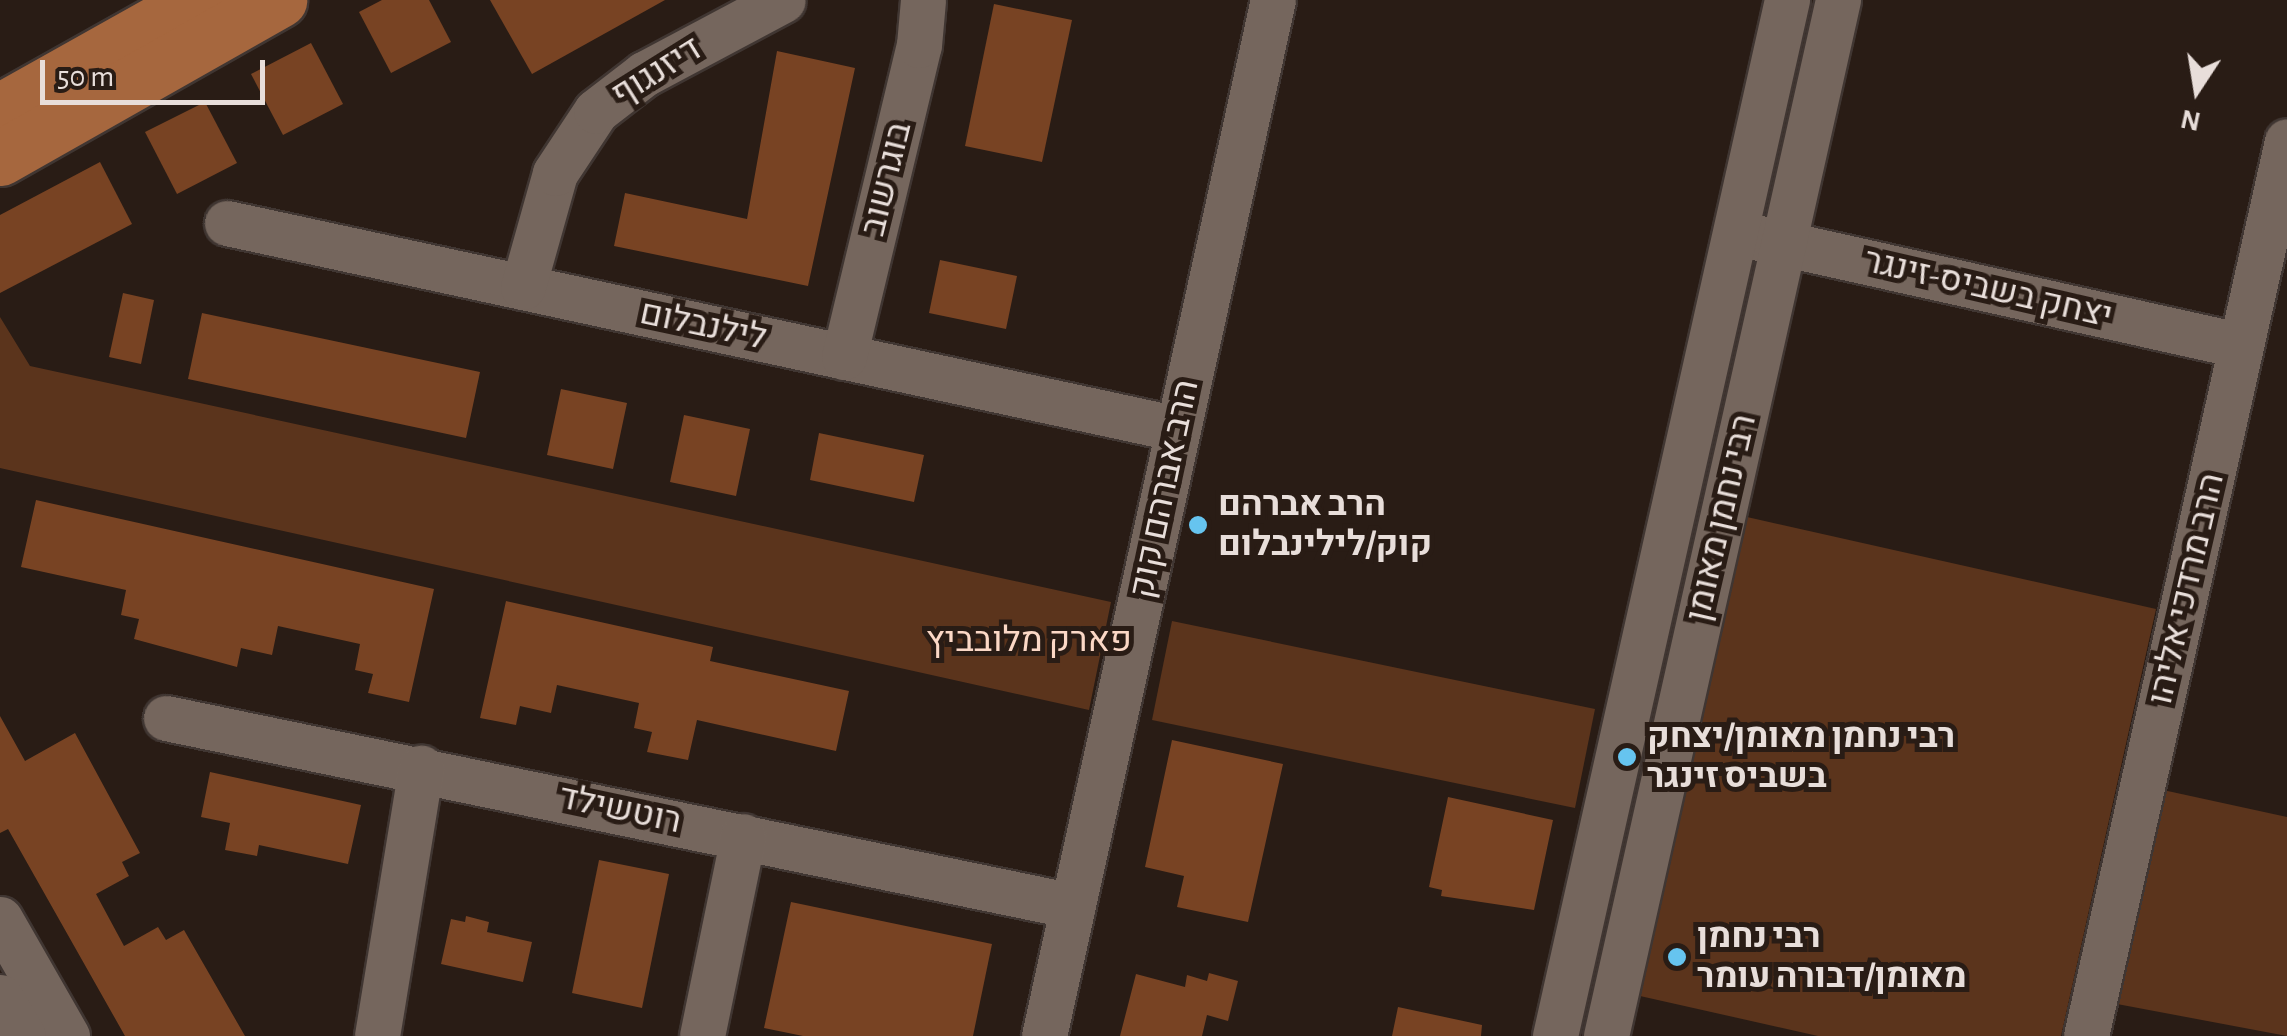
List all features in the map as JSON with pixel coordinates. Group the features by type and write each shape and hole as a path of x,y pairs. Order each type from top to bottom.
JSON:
{"main road":[{"path":"0,112 198,0"},
{"path":"0,158 280,0"}],"street":[{"name":"דיזנגוף","path":"523,287 555,173 596,111 644,74 782,0"},
{"name":"בוגרשוב","path":"844,357 920,45 923,0"},
{"name":"הרב אברהם קוק","path":"1044,1036 1273,0"},
{"name":"רבי נחמן מאומן","path":"1555,1036 1787,0"},
{"name":"רבי נחמן מאומן","path":"1606,1036 1838,0"},
{"name":"הרב מרדכי אליהו","path":"2086,1036 2287,141"},
{"name":"לילנבלום","path":"227,223 1178,429"},
{"name":"יצחק בשביס-זינגר","path":"1735,232 2241,346"},
{"name":"רוטשילד","path":"166,718 1072,906"},
{"path":"377,1036 420,768"},
{"path":"702,1036 744,836"},
{"path":"0,919 67,1036"},
{"path":"0,996 22,1036"}],"green space":[{"name":"פארק מלובביץ","path":"0,317 30,366 1111,602 1089,710 0,468"},
{"path":"1747,517 2156,609 2061,1036 1818,1036 1640,996"},
{"path":"1172,621 1595,709 1575,808 1152,720"},
{"path":"2163,790 2287,817 2287,1036 2117,1004"}],"building":[{"path":"382,0 429,0 451,42 391,73 359,12"},
{"path":"490,0 665,0 532,74"},
{"path":"994,4 1072,20 1042,162 965,146"},
{"path":"311,43 343,104 283,135 251,74"},
{"path":"777,51 855,68 808,286 614,246 625,193 747,219"},
{"path":"205,102 237,163 177,194 145,132"},
{"path":"100,162 132,224 0,293 0,215"},
{"path":"940,260 1017,276 1006,329 929,313"},
{"path":"123,293 154,300 141,364 109,357"},
{"path":"202,313 480,372 466,438 188,379"},
{"path":"561,389 627,403 613,469 547,455"},
{"path":"684,415 750,429 736,496 670,482"},
{"path":"819,433 924,455 914,502 810,480"},
{"path":"36,500 434,589 409,702 368,693 373,674 355,670 360,644 278,626 272,655 241,648 237,667 134,639 139,619 121,615 126,590 21,567"},
{"path":"506,601 713,647 710,661 849,691 836,751 697,720 688,760 647,752 652,732 634,728 639,703 557,685 551,713 520,706 516,725 480,718"},
{"path":"0,716 25,761 75,733 140,853 122,862 129,876 96,894 124,946 158,927 166,940 184,930 245,1036 125,1036 8,829 0,833"},
{"path":"1172,740 1283,764 1248,922 1177,907 1184,876 1145,867"},
{"path":"210,772 361,805 348,864 259,845 257,856 225,850 230,823 201,817"},
{"path":"1448,797 1553,820 1534,910 1441,896 1442,890 1429,887"},
{"path":"599,860 669,874 642,1008 572,993"},
{"path":"791,902 992,944 973,1036 803,1036 764,1028"},
{"path":"466,916 489,922 487,932 532,942 523,982 441,964 451,919 465,922"},
{"path":"1209,973 1238,981 1228,1021 1207,1015 1202,1036 1120,1036 1136,974 1185,987 1187,975 1207,981"},
{"path":"1398,1007 1482,1025 1481,1036 1392,1036"}],"place":[{"name":"הרב אברהם קוק/לילינבלום","path":"1198,525"},
{"name":"רבי נחמן מאומן/יצחק בשביס זינגר","path":"1627,757"},
{"name":"רבי נחמן מאומן/דבורה עומר","path":"1677,957"}]}
